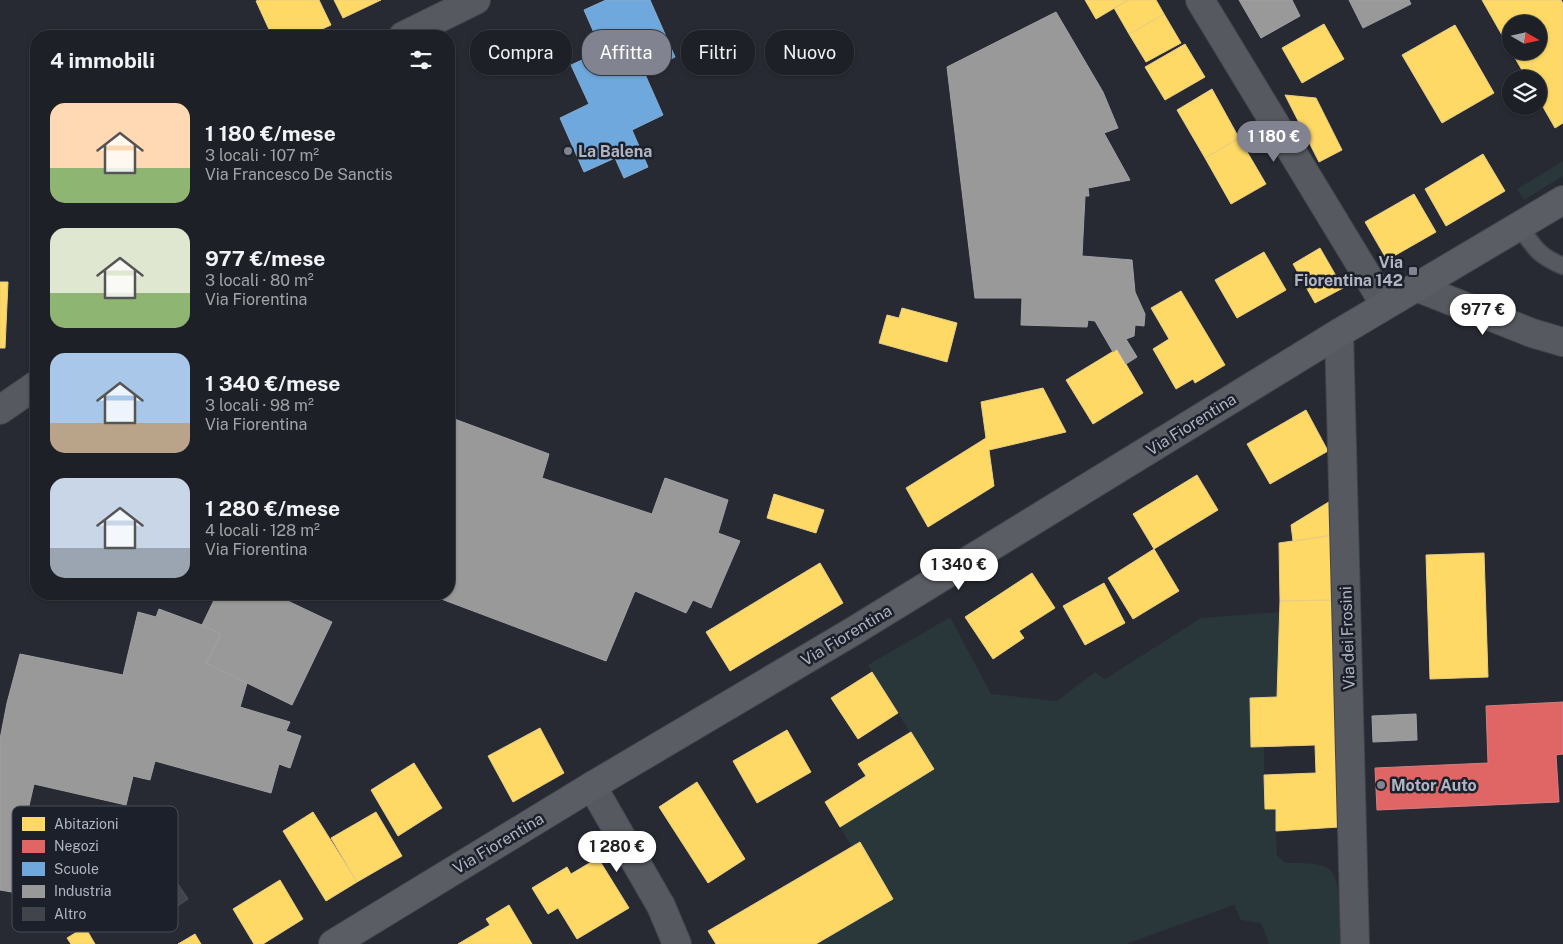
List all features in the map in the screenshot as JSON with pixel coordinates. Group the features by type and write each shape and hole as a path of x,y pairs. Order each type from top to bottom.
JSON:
{"street":[{"path":"415,30 476,0"},
{"path":"1200,0 1385,305"},
{"name":"Via Fiorentina","path":"333,944 592,786 852,632 1385,305 1563,200"},
{"path":"1416,287 1532,333 1563,342"},
{"name":"Via dei Frosini","path":"1339,333 1355,944"},
{"path":"0,410 30,389"},
{"path":"592,786 661,906 677,944"}],"lane":[{"path":"1519,226 1536,251 1545,258 1563,266"}],"shaded area":[{"path":"1563,161 1563,176 1524,200 1517,189"},
{"path":"1280,612 1277,697 1252,747 1264,747 1265,809 1276,809 1277,855 1285,863 1318,865 1328,868 1333,873 1340,903 1341,944 1269,944 1261,923 1241,920 1234,905 1126,944 816,944 860,842 852,847 840,827 933,769 868,665 950,617 991,694 1057,701 1095,672 1105,679 1201,618"}],"building: Abitazioni":[{"path":"319,0 331,25 320,30 269,30 256,1"},
{"path":"334,0 381,0 343,18"},
{"path":"1085,0 1128,0 1096,19"},
{"path":"1128,0 1156,0 1164,14 1129,34 1114,8"},
{"path":"1482,0 1561,0 1563,3 1563,123 1555,128 1547,114 1547,70 1522,70 1516,60 1548,60 1548,15 1502,15 1502,35"},
{"path":"1164,14 1181,43 1146,62 1129,34"},
{"path":"1324,24 1344,59 1302,83 1282,48"},
{"path":"1455,25 1494,93 1442,123 1402,55"},
{"path":"1185,44 1205,77 1165,100 1145,67"},
{"path":"1212,89 1239,138 1205,158 1177,110"},
{"path":"1285,95 1316,98 1342,150 1319,162"},
{"path":"1239,138 1266,184 1231,204 1205,158"},
{"path":"1483,154 1505,191 1446,226 1425,189"},
{"path":"1414,194 1436,232 1387,260 1365,222"},
{"path":"1320,248 1343,288 1315,303 1293,264"},
{"path":"1264,252 1286,290 1237,318 1215,280"},
{"path":"0,282 8,282 5,348 0,348"},
{"path":"1181,291 1225,365 1195,383 1193,379 1176,389 1153,349 1169,339 1151,308"},
{"path":"902,308 957,323 947,362 879,343 887,315 899,318"},
{"path":"1117,349 1143,393 1093,424 1066,380"},
{"path":"1043,388 1066,432 989,450 994,486 928,527 906,488 986,438 981,402"},
{"path":"1306,410 1328,451 1270,484 1247,444"},
{"path":"1197,475 1218,510 1154,549 1133,514"},
{"path":"774,494 824,510 816,533 767,518"},
{"path":"1332,500 1334,535 1293,541 1291,525"},
{"path":"1334,535 1335,600 1280,601 1279,543"},
{"path":"1154,549 1179,591 1133,619 1108,578"},
{"path":"1484,553 1488,677 1430,679 1426,555"},
{"path":"820,563 843,603 730,671 706,632"},
{"path":"1032,573 1055,608 1019,631 1024,638 993,659 965,617"},
{"path":"1104,583 1125,623 1085,645 1063,606"},
{"path":"1335,600 1339,827 1276,831 1276,809 1265,809 1264,775 1316,773 1315,745 1251,747 1250,698 1277,697 1280,601"},
{"path":"872,672 898,713 858,739 831,698"},
{"path":"540,728 564,773 513,802 488,756"},
{"path":"787,730 811,772 757,803 733,761"},
{"path":"911,732 934,769 840,827 825,802 866,776 858,764"},
{"path":"414,763 442,808 398,836 371,790"},
{"path":"697,782 745,859 708,883 659,807"},
{"path":"313,812 357,882 326,901 283,831"},
{"path":"376,812 402,856 357,882 331,838"},
{"path":"860,842 893,899 816,944 716,944 708,931"},
{"path":"598,858 629,908 577,939 558,908 548,914 532,888 567,867 571,874"},
{"path":"280,880 303,919 263,944 254,944 233,909"},
{"path":"509,905 532,944 458,944 490,925 486,919"},
{"path":"77,932 88,932 95,944 71,944 67,938"},
{"path":"195,934 201,944 178,944"}],"building: Negozi":[{"path":"1563,702 1563,754 1556,755 1559,802 1377,810 1375,768 1488,763 1486,706"}],"building: Scuole":[{"path":"606,0 650,0 663,30 593,30 584,10"},
{"path":"671,48 675,57 671,59"},
{"path":"582,60 582,75 645,75 663,115 632,130 648,167 624,178 615,158 584,172 560,118 589,104 572,65"}],"building: Industria":[{"path":"1239,0 1292,0 1300,16 1261,38"},
{"path":"1349,0 1409,0 1411,4 1363,28"},
{"path":"1056,12 1103,92 1118,128 1104,133 1130,180 1088,188 1089,196 1085,196 1082,256 1132,260 1135,292 1145,314 1144,326 1135,325 1134,336 1126,339 1137,357 1126,364 1117,349 1113,352 1095,321 1088,320 1087,327 1021,325 1022,298 975,298 947,67"},
{"path":"455,419 549,454 542,478 652,514 665,478 728,500 718,533 740,541 711,608 693,600 686,613 635,591 606,661 444,600 455,600"},
{"path":"214,600 286,600 332,622 292,705 206,663 221,634 202,625"},
{"path":"159,609 221,634 206,663 247,683 240,707 290,722 286,731 301,736 290,768 279,764 271,793 155,761 150,780 133,776 126,805 34,784 29,806 12,806 12,892 0,890 0,739 20,654 123,675 138,612 156,617"},
{"path":"1416,714 1417,740 1373,742 1372,716"}],"building: Altro":[{"path":"178,884 188,899 178,906"}],"place":[{"name":"La Balena","path":"568,151"},
{"name":"Via Fiorentina 142","path":"1413,271"},
{"name":"Motor Auto","path":"1381,785"}]}
